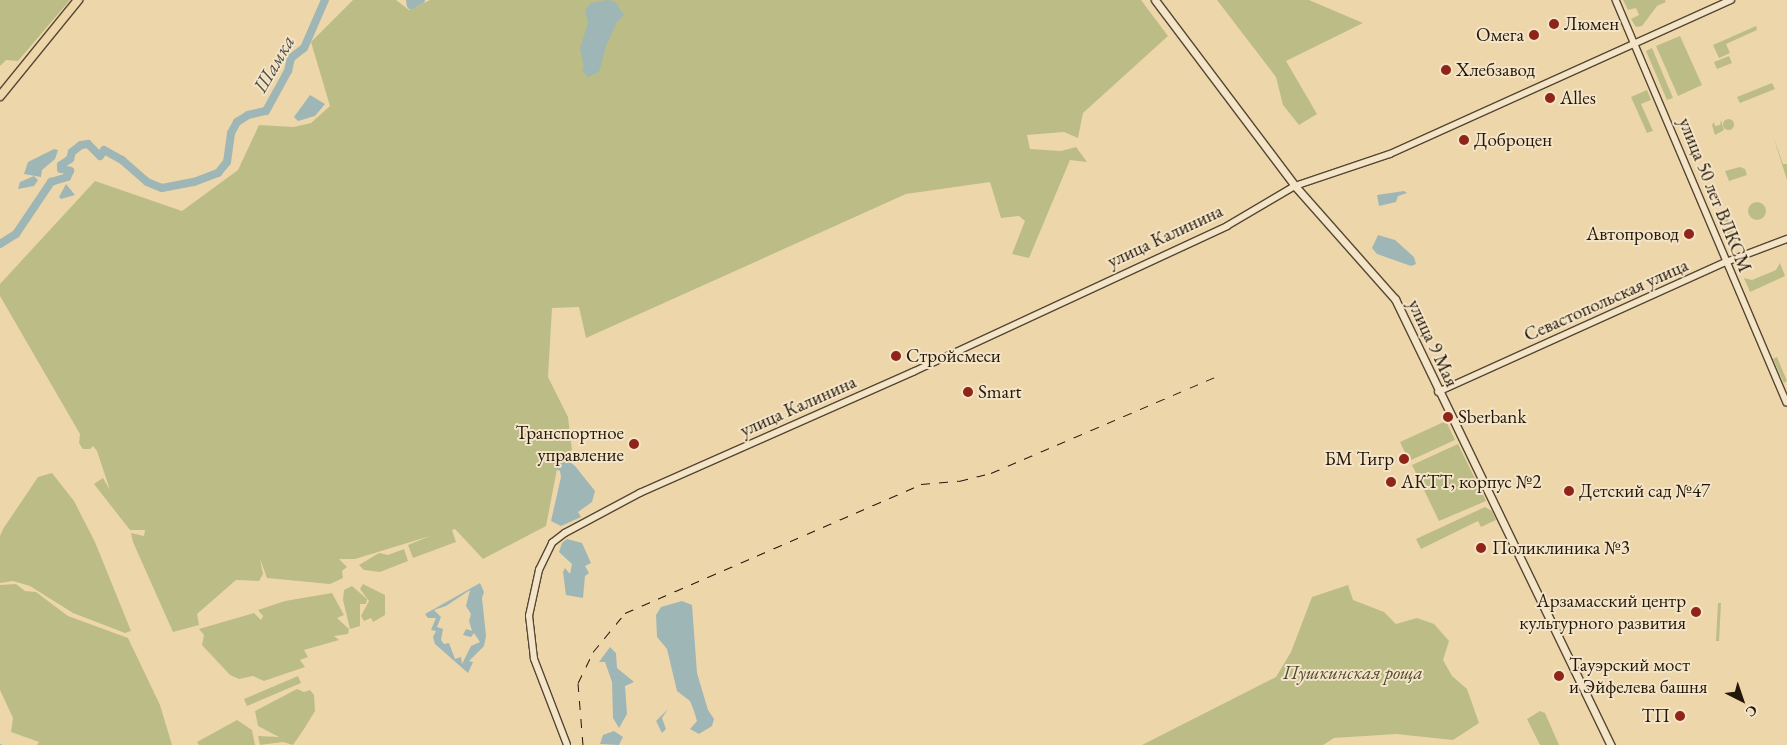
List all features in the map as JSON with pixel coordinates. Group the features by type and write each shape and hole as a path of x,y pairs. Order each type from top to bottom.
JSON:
{"main road":[{"path":"0,96 78,0"},
{"name":"улица 9 Мая","path":"1155,0 1295,186 1388,289 1611,745"}],"street":[{"name":"улица 50 лет ВЛКСМ","path":"1616,0 1787,402"},
{"name":"улица Калинина","path":"567,745 534,659 530,616 532,593 552,543 565,532 614,506 1227,226 1295,186 1390,154 1731,0"},
{"name":"Севастопольская улица","path":"1438,392 1726,262 1787,239"}],"green space":[{"path":"0,0 70,0 18,61 6,60 0,66"},
{"path":"353,0 396,0 409,10 430,0 1141,0 1168,36 1083,113 1078,138 1064,132 1027,135 1030,149 1061,151 1076,147 1087,162 1070,160 1029,258 1012,254 1025,221 1019,216 1001,218 990,182 906,194 586,338 579,307 552,308 548,377 568,417 572,450 559,459 546,526 483,559 455,529 452,530 456,542 413,558 408,545 430,536 355,559 339,559 347,567 342,571 343,578 330,584 267,578 260,559 263,574 259,581 236,580 197,614 199,625 173,632 133,542 131,533 144,536 145,530 130,530 94,484 103,478 110,490 97,451 93,446 90,449 83,449 79,443 80,434 0,296 0,284 95,181 182,211 238,170 259,125 294,127 311,123 330,106 311,42"},
{"path":"1217,0 1309,0 1363,23 1286,61 1317,114 1299,125 1283,105 1276,77"},
{"path":"1623,0 1665,0 1666,2 1657,6 1642,26 1636,27 1631,19 1639,15 1636,8 1628,10"},
{"path":"1756,26 1757,30 1726,44 1730,53 1719,58 1713,45"},
{"path":"1680,36 1702,85 1678,96 1656,46"},
{"path":"1652,48 1673,98 1667,100 1646,51"},
{"path":"1729,56 1732,63 1717,69 1714,62"},
{"path":"1772,83 1775,89 1740,103 1737,97"},
{"path":"1647,90 1651,100 1641,104 1653,131 1647,133 1631,97"},
{"path":"1728,118 1734,124 1728,130 1722,124"},
{"path":"1721,120 1724,130 1715,135 1712,125 1714,122 1715,126 1720,125"},
{"path":"1773,136 1783,164 1787,164 1787,180"},
{"path":"1740,167 1745,169 1747,175 1729,181 1725,171"},
{"path":"1753,202 1761,202 1766,207 1764,218 1753,220 1748,215 1748,207"},
{"path":"1725,211 1738,245 1732,247 1720,213"},
{"path":"1780,263 1785,276 1750,292 1744,278 1752,280 1776,270"},
{"path":"1777,357 1787,381 1784,383 1773,359"},
{"path":"1446,421 1455,440 1409,461 1400,442"},
{"path":"1458,444 1486,501 1439,521 1412,465"},
{"path":"52,473 74,501 95,542 131,631 125,633 73,613 30,586 13,581 0,583 0,536 3,529 38,477"},
{"path":"1485,507 1492,511 1496,520 1481,527 1478,521 1421,549 1416,539"},
{"path":"404,549 408,561 380,572 364,570 359,565 379,553 388,555"},
{"path":"16,584 25,591 36,592 68,616 128,638 160,705 172,745 37,745 39,742 11,732 13,718 0,690 0,585"},
{"path":"363,584 385,595 385,615 373,622 371,618 364,621 361,616 369,601 360,589"},
{"name":"Пушкинская роща","path":"1348,585 1353,600 1384,612 1396,624 1417,618 1434,624 1449,641 1443,660 1452,676 1467,689 1479,723 1453,740 1396,734 1334,738 1323,745 1142,745 1276,677 1291,652 1312,597"},
{"path":"352,586 367,599 366,604 360,604 360,626 350,629 343,600 344,590"},
{"path":"332,593 344,615 337,618 349,629 348,634 334,636 339,640 304,650 308,657 300,660 305,667 264,681 253,676 239,679 230,675 202,645 204,635 199,629 254,613 261,620 263,616 258,610 285,601"},
{"path":"1718,603 1721,603 1719,641 1716,641"},
{"path":"298,676 301,683 247,706 244,699"},
{"path":"297,689 304,692 310,690 314,695 315,711 304,729 293,745 283,742 260,745 258,736 279,737 258,726 255,711"},
{"path":"1540,711 1545,713 1559,745 1540,745 1527,719"},
{"path":"237,720 252,730 255,745 199,745 197,742"}],"water":[{"path":"608,0 615,2 624,15 617,22 606,46 599,72 588,77 582,70 584,67 580,48 588,23 585,10 591,3"},
{"path":"310,95 325,104 315,116 298,121 294,117"},
{"path":"54,149 58,150 55,159 42,170 41,177 24,174 28,162"},
{"path":"34,176 38,180 34,186 18,189 20,182"},
{"path":"66,184 75,195 61,199 59,197"},
{"path":"1404,191 1407,193 1398,196 1396,202 1379,206 1377,195"},
{"path":"1378,235 1395,240 1414,257 1416,264 1411,266 1377,254 1372,248"},
{"path":"557,452 575,466 595,491 592,502 578,512 581,517 561,526 551,521 561,477 560,471 554,468 558,459 553,456"},
{"path":"567,539 582,543 591,563 585,566 589,573 585,576 583,598 566,595 563,572 565,568 570,574 572,564 559,552 562,543"},
{"path":"480,583 484,592 482,598 486,636 484,646 469,661 473,662 468,673 435,644 433,637 436,631 431,630 436,618 428,618 425,614","holes":["470,590 466,606 471,614 469,621 472,631 466,629 463,635 471,637 474,633 480,642 471,646 462,664 461,657 455,659 449,643 444,644 441,640 443,629 437,627 441,617 434,610 446,606"]},
{"path":"682,601 692,605 697,673 708,710 714,719 712,726 699,734 690,729 697,721 694,711 690,701 677,691 667,649 657,637 656,615 661,607"},
{"path":"610,647 616,653 617,668 634,682 625,686 627,714 619,728 613,718 612,682 605,662 599,662"},
{"path":"668,709 662,718 666,729 662,733 656,721"},
{"path":"614,731 623,737 619,745 600,744 603,735"}],"waterway":[{"name":"Шамка","path":"0,244 16,234 51,182 67,177 70,171 61,169 61,165 70,159 72,152 81,145 88,144 100,156 104,150 122,160 147,182 162,188 194,182 218,173 227,162 231,133 237,122 248,115 266,111 288,71 291,58 304,48 325,0"},
{"name":"Шамка","path":"410,0 411,5 421,0"}],"railway":[{"path":"583,745 578,683 593,652 625,613 921,484 959,481 991,473 1220,375"}],"place":[{"name":"Люмен","path":"1554,24"},
{"name":"Омега","path":"1534,35"},
{"name":"Хлебзавод","path":"1446,70"},
{"name":"Alles","path":"1550,98"},
{"name":"Доброцен","path":"1464,140"},
{"name":"Автопровод","path":"1689,234"},
{"name":"Стройсмеси","path":"896,356"},
{"name":"Smart","path":"968,392"},
{"name":"Sberbank","path":"1448,417"},
{"name":"Транспортное управление","path":"634,444"},
{"name":"БМ Тигр","path":"1404,459"},
{"name":"АКТТ, корпус №2","path":"1391,482"},
{"name":"Детский сад №47","path":"1569,491"},
{"name":"Поликлиника №3","path":"1481,548"},
{"name":"Арзамасский центр культурного развития","path":"1696,612"},
{"name":"Тауэрский мост и Эйфелева башня","path":"1559,676"},
{"name":"ТП","path":"1680,716"}]}
